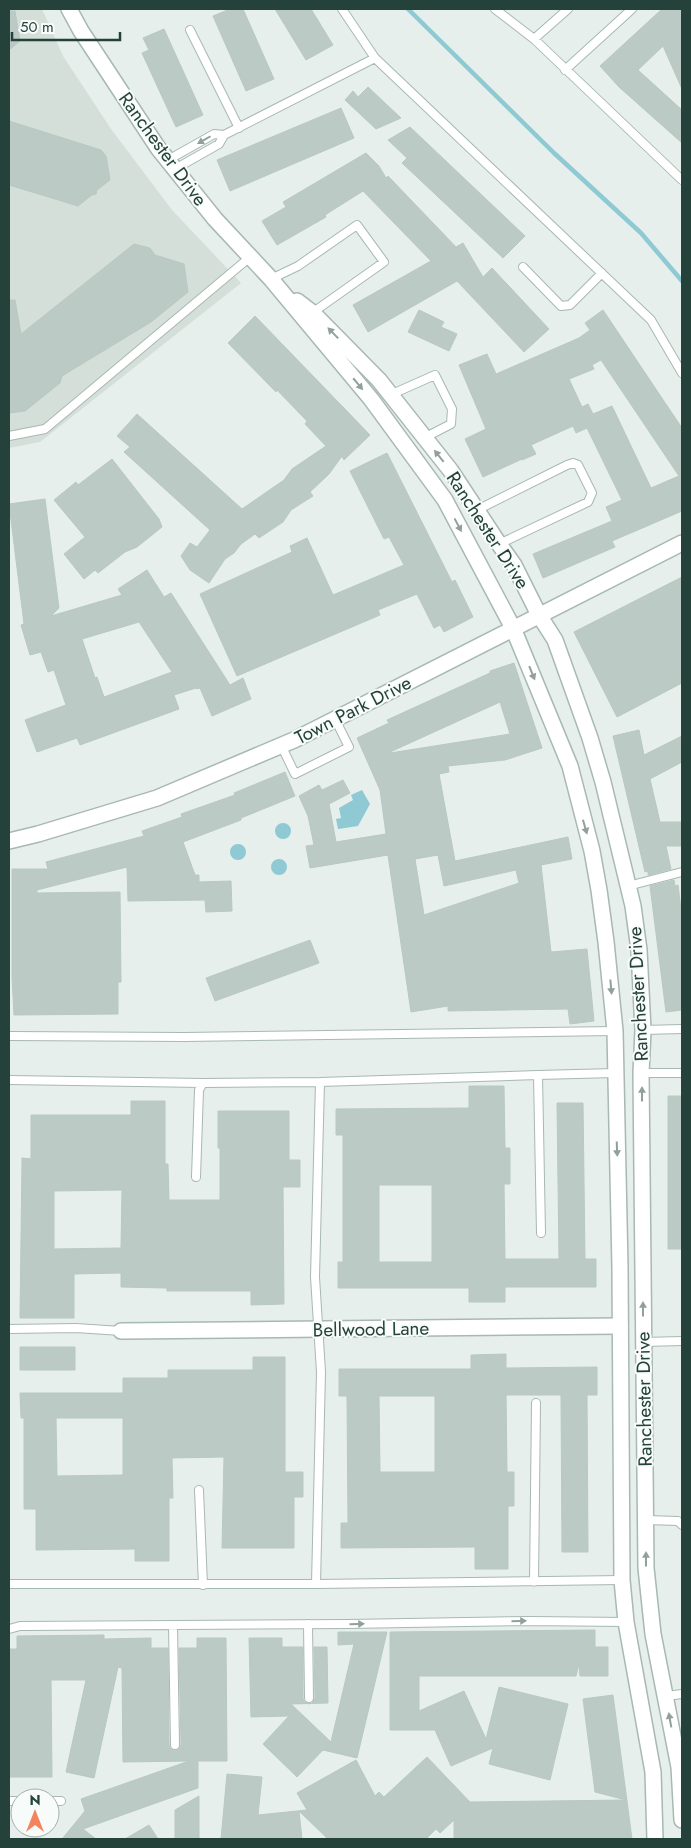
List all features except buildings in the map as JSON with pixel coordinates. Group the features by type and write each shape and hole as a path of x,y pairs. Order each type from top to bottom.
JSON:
{"street":[{"name":"Ranchester Drive","path":"69,9 128,104 171,165 215,219 270,279 371,399 445,500 514,628 570,766 592,851 606,942 615,1031 620,1268 622,1580 626,1622 653,1772 656,1839"},
{"name":"Ranchester Drive","path":"270,279 312,313 379,380 451,471 514,565 539,615 555,640 590,738 603,782 628,886 639,950 643,1030 646,1568 649,1603 679,1767 682,1820"},
{"path":"401,440 420,433"},
{"name":"Town Park Drive","path":"9,841 158,798 281,745 682,543"},
{"path":"592,851 617,844"},
{"path":"615,1074 642,1073"},
{"path":"620,1268 643,1268"},
{"name":"Bellwood Lane","path":"121,1331 620,1326"},
{"path":"621,1520 646,1520"},
{"path":"653,1772 679,1767"}],"lane":[{"path":"342,9 375,58 651,320 682,373"},
{"path":"495,9 534,39 682,180"},
{"path":"534,39 568,9"},
{"path":"565,70 632,9"},
{"path":"190,30 239,128"},
{"path":"171,165 214,134 224,135 239,128 375,58"},
{"path":"171,165 219,144 224,135"},
{"path":"270,279 298,266 357,225 384,262 312,313"},
{"path":"9,436 45,430 249,258"},
{"path":"523,267 561,306 570,306 602,273"},
{"path":"390,395 435,375 452,408 451,424 420,433"},
{"path":"477,510 568,465 573,463 578,466 592,493 588,502 499,544"},
{"path":"281,745 296,774 350,747 335,719"},
{"path":"628,886 682,872"},
{"path":"643,1030 682,1029"},
{"path":"9,1036 123,1037 615,1031"},
{"path":"642,1073 682,1073"},
{"path":"9,1080 203,1083 320,1082 615,1074"},
{"path":"538,1075 541,1234"},
{"path":"316,1584 321,1372 315,1277 320,1082"},
{"path":"196,1177 199,1090 203,1083"},
{"path":"9,1329 76,1328 121,1331"},
{"path":"644,1342 682,1341"},
{"path":"534,1582 536,1403"},
{"path":"199,1490 203,1585"},
{"path":"646,1520 681,1521"},
{"path":"9,1584 203,1585 622,1580"},
{"path":"9,1629 20,1626 529,1621 626,1622"},
{"path":"308,1624 309,1698"},
{"path":"174,1625 175,1745"},
{"path":"666,1696 682,1694"}],"shaded area":[{"path":"9,9 42,9 63,56 111,129 172,210 241,283 40,442 9,448"}],"water":[{"path":"362,790 370,804 358,826 338,829 336,819 341,818 339,808 353,800 351,795"},
{"path":"283,823 289,825 291,831 289,837 283,839 277,837 275,831 277,825"},
{"path":"238,844 244,846 246,852 244,858 238,860 232,858 230,852 232,846"},
{"path":"279,859 285,861 287,867 285,873 279,875 273,873 271,867 273,861"}],"waterway":[{"path":"408,9 554,153 641,233 682,281"}]}
